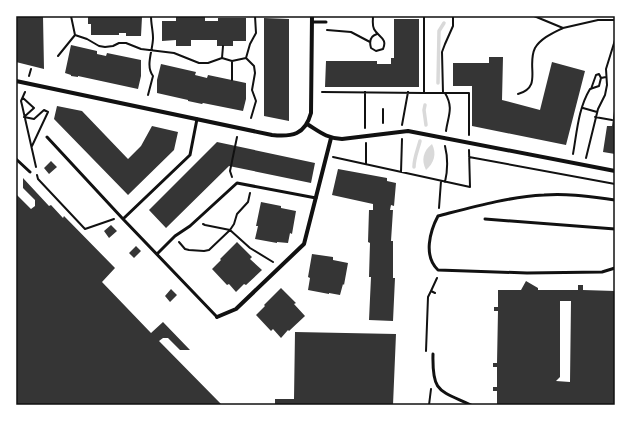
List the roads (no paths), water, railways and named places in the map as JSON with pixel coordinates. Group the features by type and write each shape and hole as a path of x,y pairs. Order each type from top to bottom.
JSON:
{"street":[{"path":"16,81 272,136 294,135 302,130 307,124 312,107 312,16"},
{"path":"307,124 323,135 331,138 342,139 408,131 615,171"},
{"path":"218,317 236,309 304,244 317,198 331,138"}],"lane":[{"path":"312,22 326,22"},
{"path":"121,217 190,155 197,119"},
{"path":"47,137 121,217 218,317"},
{"path":"16,159 30,172"},
{"path":"157,254 174,237 197,219 237,183 317,198"},
{"path":"615,200 585,196 545,194 506,200 438,216 433,225 430,240 430,256 433,265 438,270 527,273 602,272 615,268"},
{"path":"485,219 615,229"},
{"path":"433,354 432,371 435,384 446,394 471,405"}],"waterway":[{"path":"438,83 439,31 444,23"},
{"path":"425,105 424,110 426,125"},
{"path":"414,167 415,157 420,141"}]}
